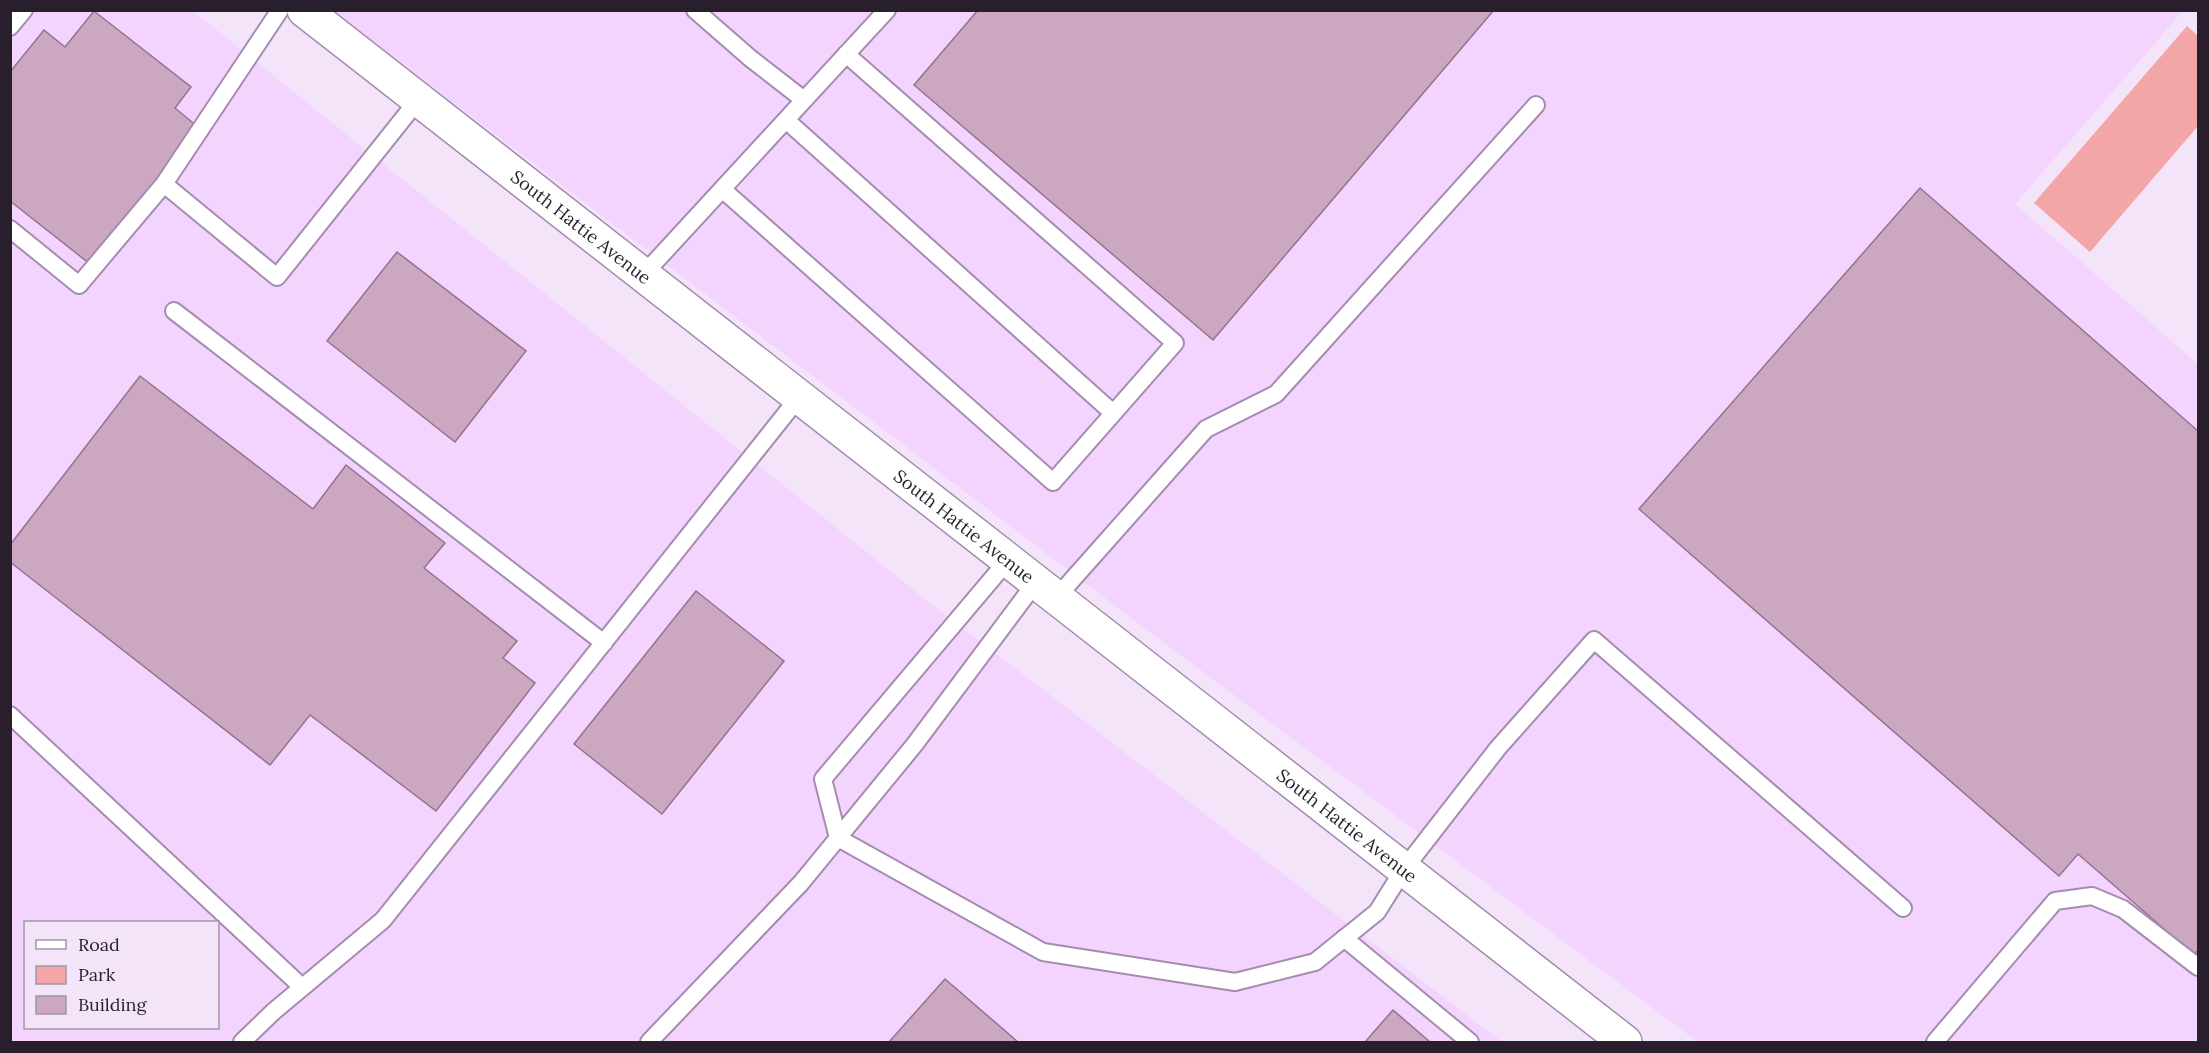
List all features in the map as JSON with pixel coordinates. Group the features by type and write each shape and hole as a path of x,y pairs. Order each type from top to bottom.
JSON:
{"street":[{"name":"South Hattie Avenue","path":"304,10 1625,1042"}],"lane":[{"path":"10,27 24,10"},
{"path":"10,229 79,285 164,184 280,10"},
{"path":"695,10 804,100"},
{"path":"643,275 887,10"},
{"path":"722,189 1053,482 1175,344 846,54"},
{"path":"164,184 277,277 418,100"},
{"path":"650,1042 801,883 1046,590 1206,429 1276,394 1536,105"},
{"path":"786,120 1113,413"},
{"path":"174,311 604,643"},
{"path":"242,1042 302,987 383,920 799,397"},
{"path":"1008,560 823,779 838,838 1043,952 1235,982 1315,962 1377,912 1404,869 1498,748 1594,640 1903,908"},
{"path":"10,715 302,987"},
{"path":"1935,1042 2055,901 2092,896 2123,909 2199,967"},
{"path":"1344,938 1470,1042"}],"shaded area":[{"path":"10,11 193,11 925,599 1502,1042 11,1042"},
{"path":"333,11 2183,11 2015,204 2198,364 2198,1042 1698,1042 1139,624"}],"green space":[{"path":"2187,26 2198,36 2198,126 2090,252 2034,203"}],"building":[{"path":"978,10 1494,10 1213,340 914,85"},
{"path":"94,11 191,87 175,108 198,127 90,264 10,201 10,72 44,30 65,47"},
{"path":"1920,188 2198,431 2198,950 2194,955 2078,854 2059,876 1639,509"},
{"path":"397,252 526,351 455,442 327,341"},
{"path":"140,376 313,509 346,465 445,543 424,568 517,641 503,658 535,683 436,811 310,715 270,765 10,562 10,545"},
{"path":"696,591 784,661 662,814 574,744"},
{"path":"945,979 1018,1042 889,1042"},
{"path":"1393,1010 1430,1042 1365,1042"}]}
